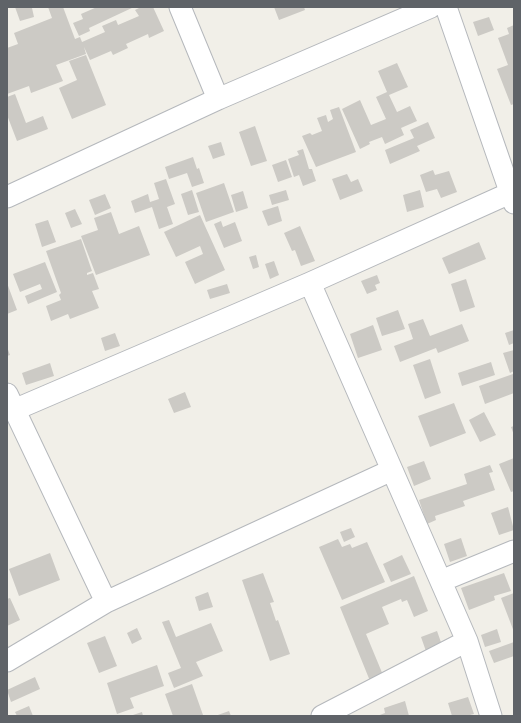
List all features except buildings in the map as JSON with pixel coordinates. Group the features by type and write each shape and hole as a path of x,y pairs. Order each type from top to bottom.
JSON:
{"street":[{"path":"180,7 218,99"},
{"path":"7,197 218,99 431,7"},
{"path":"106,602 11,402 310,284 512,198 446,7"},
{"path":"310,284 467,642 491,716"},
{"path":"7,661 106,602 392,470"},
{"path":"441,581 514,551"},
{"path":"322,716 467,642"}]}
